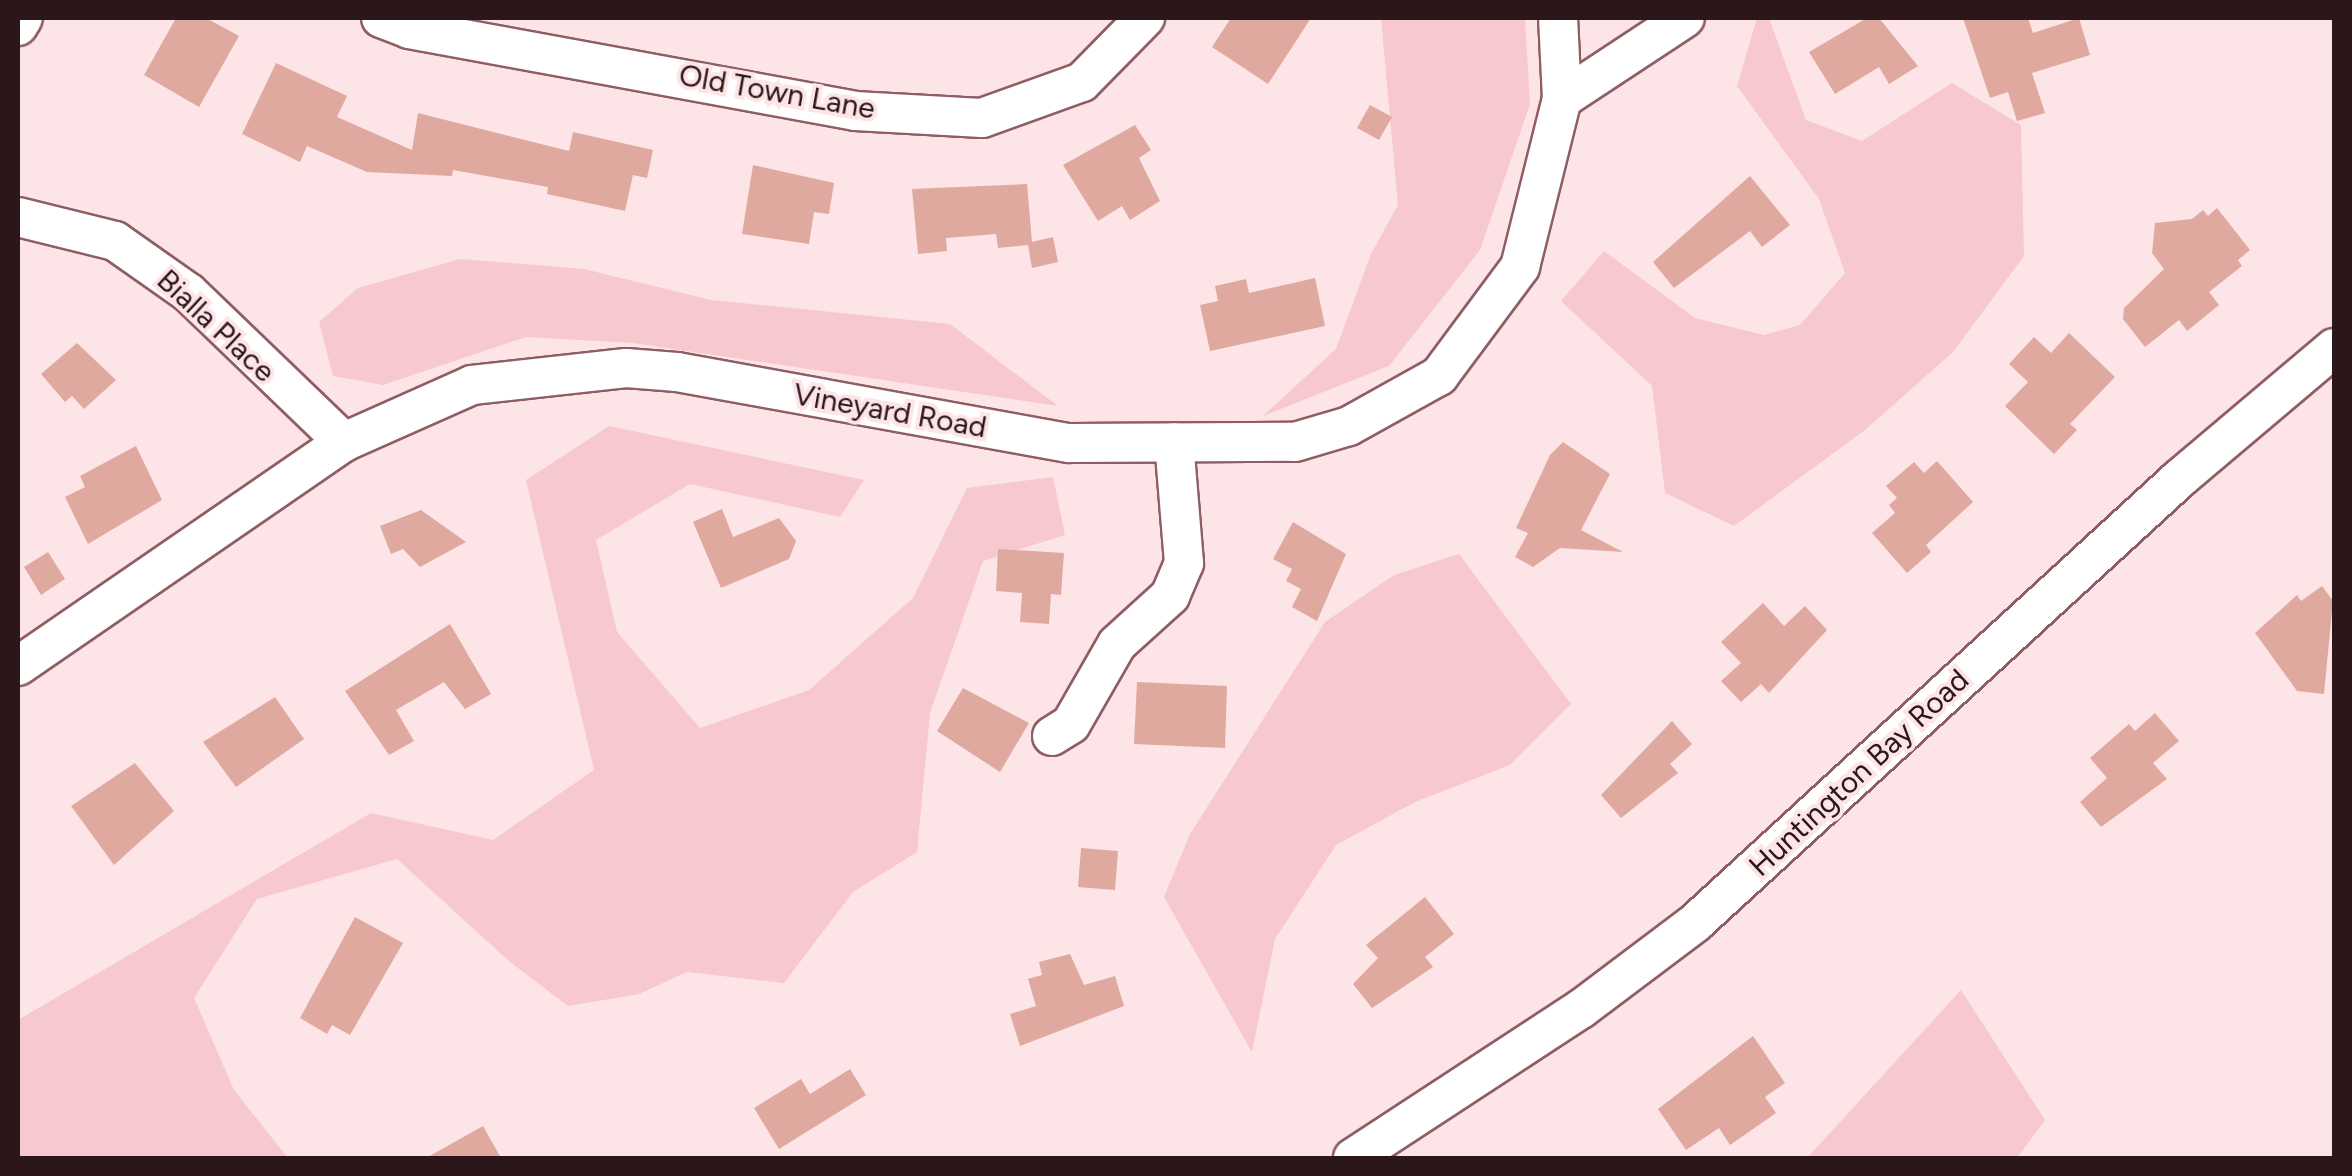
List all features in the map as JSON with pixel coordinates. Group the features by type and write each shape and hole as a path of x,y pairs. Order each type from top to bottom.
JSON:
{"street":[{"path":"18,26 23,18"},
{"name":"Old Town Lane","path":"382,18 409,29 855,112 982,118 1082,82 1144,18"},
{"name":"Vineyard Road","path":"18,666 344,442 472,385 626,368 1069,443 1295,442 1349,426 1439,376 1520,266 1562,99 1558,18"},
{"path":"1562,99 1686,18"},
{"name":"Bialla Place","path":"18,217 116,241 189,293 344,442"},
{"name":"Huntington Bay Road","path":"1352,1158 1582,1009 1695,923 2179,479 2332,356"},
{"path":"1052,736 1071,724 1118,644 1170,596 1184,563 1174,442"}],"shaded area":[{"path":"1381,18 1525,18 1530,104 1480,250 1389,366 1263,416 1336,349 1371,254 1398,205"},
{"path":"1757,18 1769,18 1806,120 1862,141 1952,83 2021,125 2024,256 1953,352 1865,430 1734,526 1665,493 1652,386 1561,301 1604,251 1695,318 1764,335 1800,325 1845,273 1819,199 1737,86"},
{"path":"460,259 584,269 711,300 950,324 1058,406 633,343 526,337 383,385 333,376 319,322 358,288"},
{"path":"609,426 864,480 840,517 690,484 596,540 617,632 700,728 809,690 913,598 967,488 1053,477 1065,535 983,561 930,713 917,852 853,892 784,983 687,972 639,994 568,1006 510,962 397,859 257,899 194,998 234,1090 288,1158 18,1158 18,1020 371,813 493,840 594,770 526,480"},
{"path":"1459,554 1571,704 1510,765 1415,802 1336,845 1275,939 1252,1052 1164,897 1190,834 1325,622 1394,575"},
{"path":"1961,990 2045,1120 2017,1158 1807,1158"}],"building":[{"path":"176,18 206,18 239,36 199,107 144,75"},
{"path":"1231,18 1311,18 1268,84 1212,47"},
{"path":"1867,18 1879,18 1918,66 1889,84 1879,67 1835,94 1809,52"},
{"path":"1963,18 2028,18 2033,33 2079,18 2090,55 2032,73 2045,113 2017,121 2008,92 1990,98"},
{"path":"276,63 347,96 337,117 412,150 418,113 569,151 573,132 653,150 647,178 633,175 625,211 547,194 548,187 453,170 452,176 367,172 307,146 300,162 242,134"},
{"path":"1370,105 1392,117 1379,140 1357,128"},
{"path":"1135,125 1151,150 1139,158 1160,201 1130,220 1122,206 1098,221 1063,165"},
{"path":"753,165 834,183 829,214 814,212 809,244 742,234"},
{"path":"1750,176 1790,225 1762,247 1750,231 1674,288 1653,262"},
{"path":"1027,184 1032,242 1053,237 1058,262 1032,268 1028,245 998,248 996,234 946,238 947,251 918,254 912,189"},
{"path":"2217,208 2250,250 2238,260 2242,266 2209,292 2219,305 2187,331 2179,320 2145,347 2123,319 2124,308 2164,269 2152,253 2155,223 2192,219 2203,210 2208,216"},
{"path":"1315,278 1325,326 1210,351 1200,305 1218,301 1215,286 1246,279 1249,293"},
{"path":"2069,333 2115,377 2070,424 2077,430 2054,454 2005,406 2028,382 2009,364 2034,337 2051,353"},
{"path":"77,343 116,380 84,409 72,396 65,402 41,374"},
{"path":"1563,442 1610,474 1581,530 1623,552 1560,548 1533,567 1515,557 1528,533 1516,528 1550,455"},
{"path":"136,446 162,500 88,544 65,497 85,487 80,476"},
{"path":"1937,461 1973,502 1926,545 1931,552 1907,573 1872,533 1895,513 1889,505 1897,498 1886,486 1914,462 1924,473"},
{"path":"722,509 733,537 779,518 796,541 789,559 721,588 693,522"},
{"path":"421,510 466,542 420,567 403,549 391,554 380,526"},
{"path":"1293,522 1346,554 1317,621 1292,607 1301,589 1286,581 1292,569 1273,559"},
{"path":"998,549 1064,553 1061,595 1051,594 1049,624 1020,622 1022,593 996,591"},
{"path":"48,552 65,579 41,595 24,567"},
{"path":"2322,586 2333,601 2324,694 2297,691 2255,633 2297,595 2301,601"},
{"path":"1763,603 1784,626 1805,606 1827,630 1769,693 1761,684 1741,702 1721,681 1741,663 1721,642"},
{"path":"450,624 491,694 465,709 444,682 396,710 414,741 389,755 345,691"},
{"path":"1137,682 1227,686 1225,748 1134,744"},
{"path":"963,688 1029,723 1000,772 937,731"},
{"path":"275,697 304,739 236,787 203,742"},
{"path":"2155,713 2179,741 2153,763 2167,779 2101,827 2080,802 2107,778 2090,758 2129,724 2135,731"},
{"path":"1672,721 1692,744 1670,764 1678,773 1621,818 1601,795"},
{"path":"135,763 174,811 114,865 71,806"},
{"path":"1081,848 1118,851 1115,890 1078,887"},
{"path":"1425,897 1454,934 1425,957 1433,967 1372,1008 1353,984 1378,958 1366,945"},
{"path":"355,917 403,943 350,1035 332,1025 327,1034 300,1018"},
{"path":"1070,954 1084,985 1115,976 1124,1006 1020,1046 1010,1014 1036,1006 1028,979 1042,975 1039,962"},
{"path":"1753,1036 1785,1083 1765,1097 1776,1113 1730,1145 1719,1128 1686,1150 1658,1109"},
{"path":"850,1069 866,1095 779,1149 754,1108 801,1079 810,1094"},
{"path":"483,1126 501,1158 426,1158"}]}
